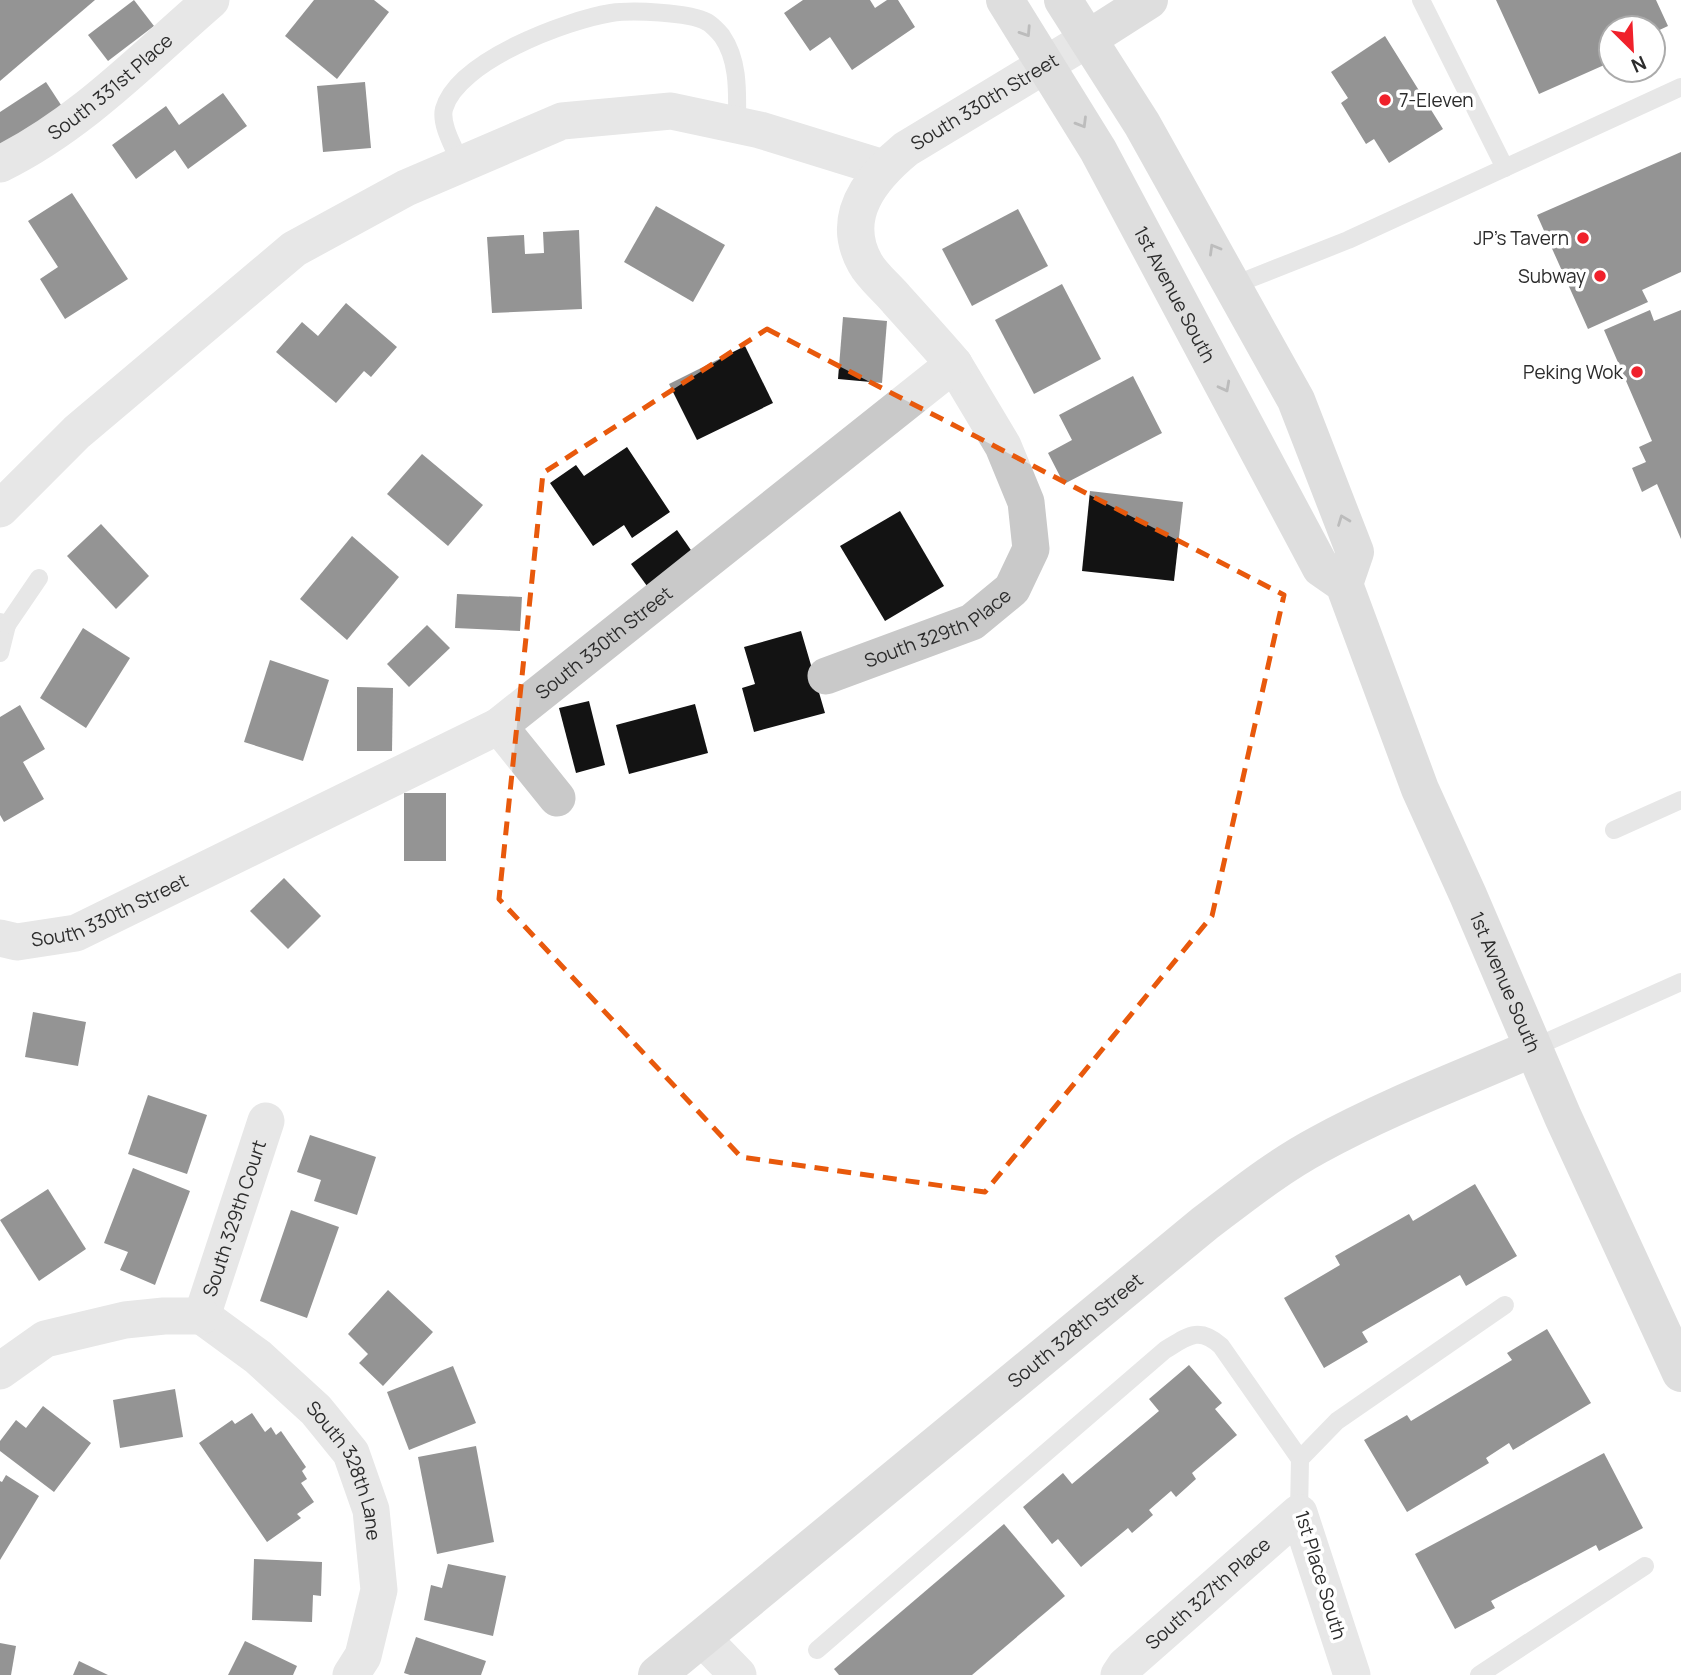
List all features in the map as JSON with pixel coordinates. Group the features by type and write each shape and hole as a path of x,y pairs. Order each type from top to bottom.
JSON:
{"main road":[{"name":"1st Avenue South","path":"1005,0 1047,64 1105,162 1321,568 1344,584 1420,789 1632,1271 1681,1373"},
{"path":"1063,0 1142,124 1296,400 1355,552 1344,584"},
{"path":"1088,39 1149,0"},
{"name":"South 328th Street","path":"657,1675 1204,1224 1263,1179 1330,1139 1533,1048"}],"street":[{"name":"South 331st Place","path":"0,163 17,155 88,107 212,0"},
{"name":"South 330th Street","path":"0,938 17,942 76,933 499,726 954,364 865,264 857,240 858,211 867,190 883,168 906,149 1088,39"},
{"path":"0,509 77,432 294,249 406,188 562,121 671,111 761,130 883,168"},
{"name":"South 329th Place","path":"826,676 972,622 1012,589 1031,549 1026,502 1003,446 954,364"},
{"path":"499,726 557,797"},
{"name":"South 329th Court","path":"202,1316 266,1121"},
{"path":"0,1371 45,1339 125,1320 202,1316"},
{"name":"South 328th Lane","path":"202,1316 258,1357 316,1410 351,1453 371,1510 379,1590 363,1656 351,1675"},
{"name":"South 327th Place","path":"1119,1675 1125,1666 1298,1513"},
{"name":"1st Place South","path":"1298,1513 1352,1675"},
{"path":"702,1638 738,1675"}],"lane":[{"path":"1421,0 1505,168"},
{"path":"461,164 447,130 443,111 452,93 470,74 506,50 557,28 612,13 678,14 706,21 722,35 732,57 737,82 737,125"},
{"path":"1234,285 1349,240 1681,87"},
{"path":"0,653 4,623 39,578"},
{"path":"1614,830 1681,800"},
{"path":"1533,1048 1681,982"},
{"path":"817,1650 1166,1350 1197,1335 1209,1335 1221,1346 1300,1459 1337,1421 1505,1306"},
{"name":"1st Place South","path":"1298,1513 1300,1459"},
{"path":"1479,1675 1645,1566"}],"highlighted area":[{"path":"767,329 1284,595 1212,916 985,1192 741,1157 499,899 543,473"}],"building":[{"path":"0,0 95,0 0,81"},
{"path":"134,0 154,26 108,61 88,35"},
{"path":"314,0 374,0 389,12 337,79 285,36"},
{"path":"803,0 870,0 875,8 887,0 898,0 915,27 852,70 830,37 810,51 784,13"},
{"path":"1496,0 1656,0 1662,14 1597,14 1597,68 1539,94"},
{"name":"7-Eleven","path":"1385,36 1443,129 1389,163 1374,139 1366,144 1341,103 1348,98 1331,72"},
{"path":"46,82 63,108 0,151 0,112"},
{"path":"365,82 371,148 323,152 317,86"},
{"path":"223,93 247,126 188,169 175,150 136,179 112,145 166,106 179,125"},
{"path":"1681,152 1681,272 1642,290 1648,302 1588,329 1537,215"},
{"path":"72,193 128,279 65,319 40,279 58,267 28,221"},
{"path":"656,206 725,245 693,302 624,262"},
{"path":"1018,209 1048,266 972,306 942,249"},
{"path":"579,230 582,309 492,313 487,237 524,235 525,254 544,253 543,232"},
{"path":"1062,284 1101,359 1034,394 995,320"},
{"path":"346,303 397,347 371,377 364,371 336,403 276,352 302,322 318,336"},
{"path":"1650,310 1654,321 1681,310 1681,539 1657,484 1642,492 1632,468 1646,462 1639,447 1652,441 1604,330"},
{"path":"843,317 887,321 882,383 838,379"},
{"path":"745,346 773,403 697,440 669,384"},
{"path":"1133,376 1162,433 1064,484 1048,453 1072,440 1059,415"},
{"path":"627,447 670,512 632,538 624,525 593,546 550,483 576,465 584,476"},
{"path":"422,454 483,505 448,546 387,494"},
{"path":"1090,491 1183,502 1174,581 1082,571"},
{"path":"900,511 944,586 885,621 840,546"},
{"path":"101,524 149,576 116,609 67,556"},
{"path":"677,530 693,553 647,586 631,564"},
{"path":"352,536 399,577 347,640 300,599"},
{"path":"457,594 522,597 520,631 455,628"},
{"path":"427,625 450,648 409,687 387,664"},
{"path":"83,628 130,658 86,728 40,698"},
{"path":"801,631 825,713 754,732 742,688 755,684 744,647"},
{"path":"270,660 329,680 303,761 244,742"},
{"path":"357,687 393,688 392,751 357,751"},
{"path":"589,701 605,765 576,773 559,708"},
{"path":"695,704 708,753 629,774 616,725"},
{"path":"20,705 45,749 23,762 44,799 4,822 0,815 0,717"},
{"path":"404,793 446,793 446,861 404,861"},
{"path":"284,878 321,916 288,949 250,911"},
{"path":"33,1012 86,1022 78,1066 25,1057"},
{"path":"148,1095 207,1115 187,1174 128,1154"},
{"path":"310,1135 376,1157 357,1215 314,1201 321,1180 297,1172"},
{"path":"133,1168 190,1191 155,1285 120,1270 128,1252 104,1243"},
{"path":"1475,1184 1517,1256 1466,1286 1460,1275 1362,1332 1368,1342 1324,1368 1284,1298 1340,1265 1335,1256 1409,1214 1413,1221"},
{"path":"48,1189 86,1249 39,1281 0,1220"},
{"path":"291,1210 339,1227 307,1318 260,1301"},
{"path":"388,1290 433,1332 383,1386 359,1363 368,1354 348,1334"},
{"path":"1547,1329 1591,1403 1513,1450 1509,1443 1486,1458 1489,1463 1407,1512 1364,1440 1407,1415 1411,1421 1512,1360 1507,1353"},
{"path":"1189,1365 1222,1403 1215,1409 1237,1435 1192,1473 1196,1479 1176,1497 1171,1491 1149,1510 1153,1515 1132,1533 1128,1528 1081,1567 1058,1539 1052,1544 1023,1507 1063,1473 1072,1484 1159,1411 1149,1399"},
{"path":"453,1366 476,1423 409,1450 387,1392"},
{"path":"175,1389 183,1437 120,1448 113,1400"},
{"path":"43,1406 91,1443 54,1492 0,1451 0,1441 16,1420 26,1428"},
{"path":"252,1413 265,1432 271,1427 276,1435 281,1431 306,1467 302,1471 307,1479 301,1483 314,1502 297,1514 301,1518 267,1542 199,1443 232,1420 235,1424"},
{"path":"476,1446 494,1542 437,1554 418,1457"},
{"path":"1604,1453 1643,1528 1599,1551 1596,1545 1491,1601 1495,1608 1455,1629 1415,1554"},
{"path":"6,1475 39,1496 0,1560 0,1481 2,1482"},
{"path":"1004,1524 1065,1596 972,1675 839,1675 834,1669"},
{"path":"254,1559 322,1562 321,1596 313,1595 312,1622 252,1620"},
{"path":"448,1564 506,1576 493,1636 424,1620 431,1585 442,1588"},
{"path":"416,1637 486,1661 481,1675 404,1673"},
{"path":"245,1641 297,1666 293,1675 228,1675"},
{"path":"0,1643 16,1646 11,1675 0,1675"},
{"path":"79,1661 108,1675 73,1675"}],"place":[{"name":"7-Eleven","path":"1385,100"},
{"name":"JP's Tavern","path":"1583,238"},
{"name":"Subway","path":"1600,276"},
{"name":"Peking Wok","path":"1637,372"}]}
